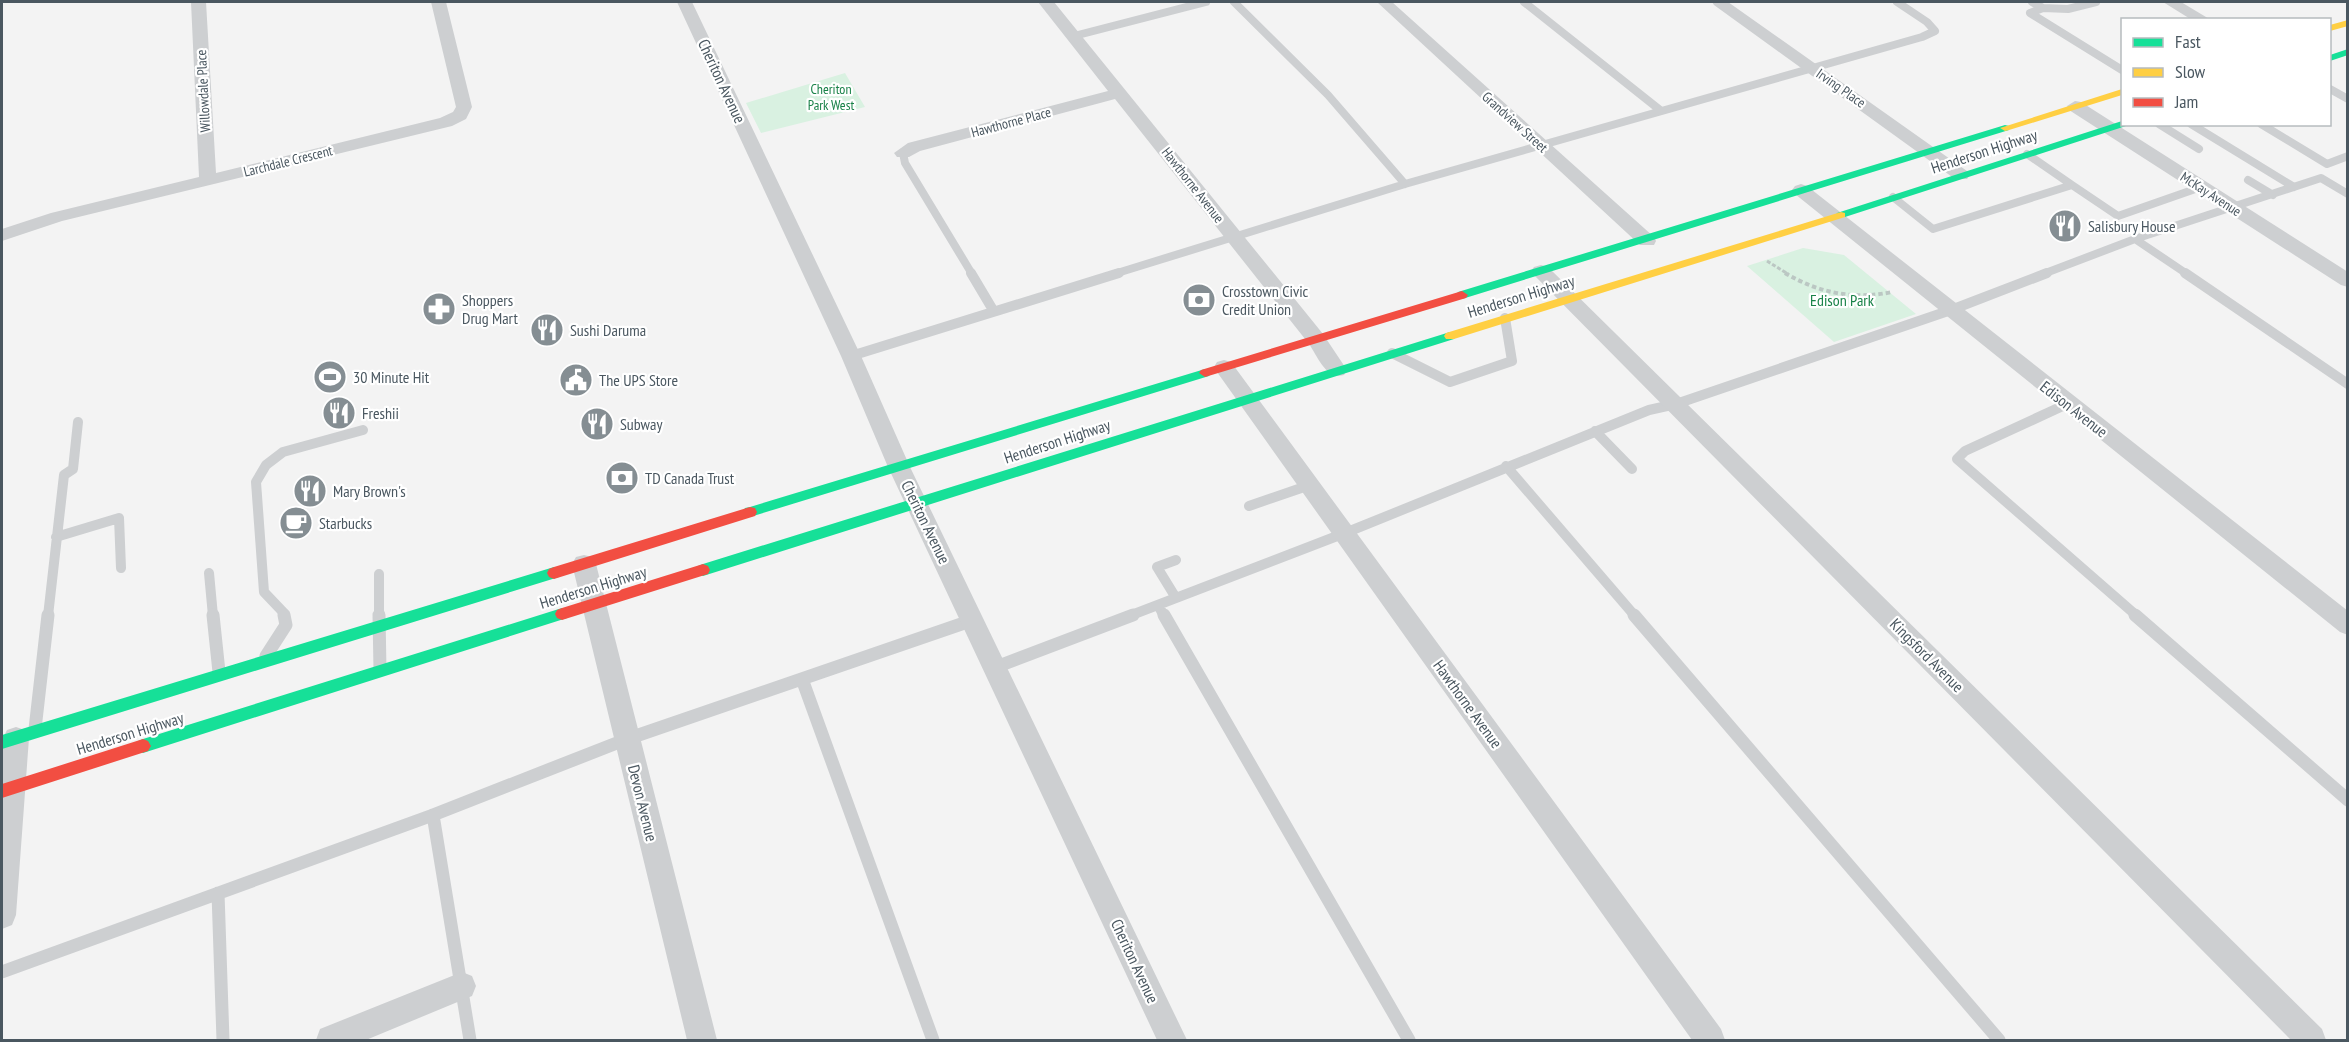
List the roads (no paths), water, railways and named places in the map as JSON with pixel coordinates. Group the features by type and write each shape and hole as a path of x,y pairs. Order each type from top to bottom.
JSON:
{"main road":[{"path":"2331,28 2348,23"},
{"path":"2331,58 2348,52"},
{"name":"Henderson Highway","path":"17,737 1316,339 1647,241 1802,190 2121,92"},
{"name":"Henderson Highway","path":"6,789 1247,398 1833,218 2116,126"}],"street":[{"name":"Willowdale Place","path":"198,2 208,181"},
{"name":"Larchdale Crescent","path":"2,235 57,218 446,122 460,115 464,107 438,2"},
{"name":"Cheriton Avenue","path":"684,2 851,356 899,467 1172,1041"},
{"name":"Hawthorne Avenue","path":"1046,2 1316,339 1337,370"},
{"name":"Grandview Street","path":"1384,2 1647,241"},
{"name":"Irving Place","path":"1719,2 1961,175"},
{"path":"2171,2 2200,18"},
{"name":"Hawthorne Place","path":"903,153 914,147 1119,93"},
{"name":"McKay Avenue","path":"2075,106 2116,126 2201,187 2348,281"},
{"name":"Edison Avenue","path":"1802,190 1833,218 2348,625"},
{"name":"Kingsford Avenue","path":"1541,271 2311,1041"},
{"name":"Hawthorne Avenue","path":"1224,368 1710,1041"},
{"name":"Devon Avenue","path":"584,564 702,1041"},
{"path":"2,915 6,789 17,737"},
{"path":"331,1041 462,986"}],"lane":[{"path":"1074,36 1206,2"},
{"path":"1234,2 1328,95 1405,184"},
{"path":"1524,2 1660,110"},
{"path":"851,356 993,310 1405,184 1922,37 1935,31 1927,22 1900,2"},
{"path":"2032,2 2043,8"},
{"path":"2096,2 2068,9 2043,8 2030,13 2121,69"},
{"path":"2331,90 2348,99"},
{"path":"2162,126 2199,149"},
{"path":"2194,126 2294,187"},
{"path":"2264,126 2327,164 2348,156"},
{"path":"903,153 905,163 993,310"},
{"path":"2027,154 2118,216 2201,187"},
{"path":"996,667 1345,533 1649,410 1676,404 1951,310 2135,239 2321,178 2348,194"},
{"path":"2248,180 2273,195"},
{"path":"1893,198 1933,229 2072,185"},
{"path":"2135,239 2348,384"},
{"path":"1392,353 1450,382 1512,361 1505,318"},
{"path":"2067,404 1965,452 1957,459 2348,800"},
{"path":"17,737 56,537 64,475 74,469 78,422"},
{"path":"262,663 286,625 283,612 264,592 256,482 266,465 283,452 363,430"},
{"path":"1595,431 1632,469"},
{"path":"1506,466 1999,1041"},
{"path":"1249,506 1310,485"},
{"path":"56,537 119,518 122,568"},
{"path":"1176,560 1157,567 1176,598"},
{"path":"209,573 219,676"},
{"path":"380,574 381,599 378,627 380,672"},
{"path":"1158,605 1409,1041"},
{"path":"2,972 433,815 627,740 973,620"},
{"path":"802,679 933,1041"},
{"path":"433,815 470,1041"},
{"path":"218,893 223,1041"}],"place":[{"name":"Salisbury House","path":"2065,226"},
{"name":"Crosstown Civic Credit Union","path":"1199,300"},
{"name":"Shoppers Drug Mart","path":"439,309"},
{"name":"Sushi Daruma","path":"547,330"},
{"name":"30 Minute Hit","path":"330,377"},
{"name":"The UPS Store","path":"576,380"},
{"name":"Freshii","path":"339,413"},
{"name":"Subway","path":"597,424"},
{"name":"TD Canada Trust","path":"622,478"},
{"name":"Mary Brown's","path":"310,491"},
{"name":"Starbucks","path":"296,523"}],"park label":[{"name":"Cheriton Park West","path":"831,98"},
{"name":"Edison Park","path":"1842,300"}]}
